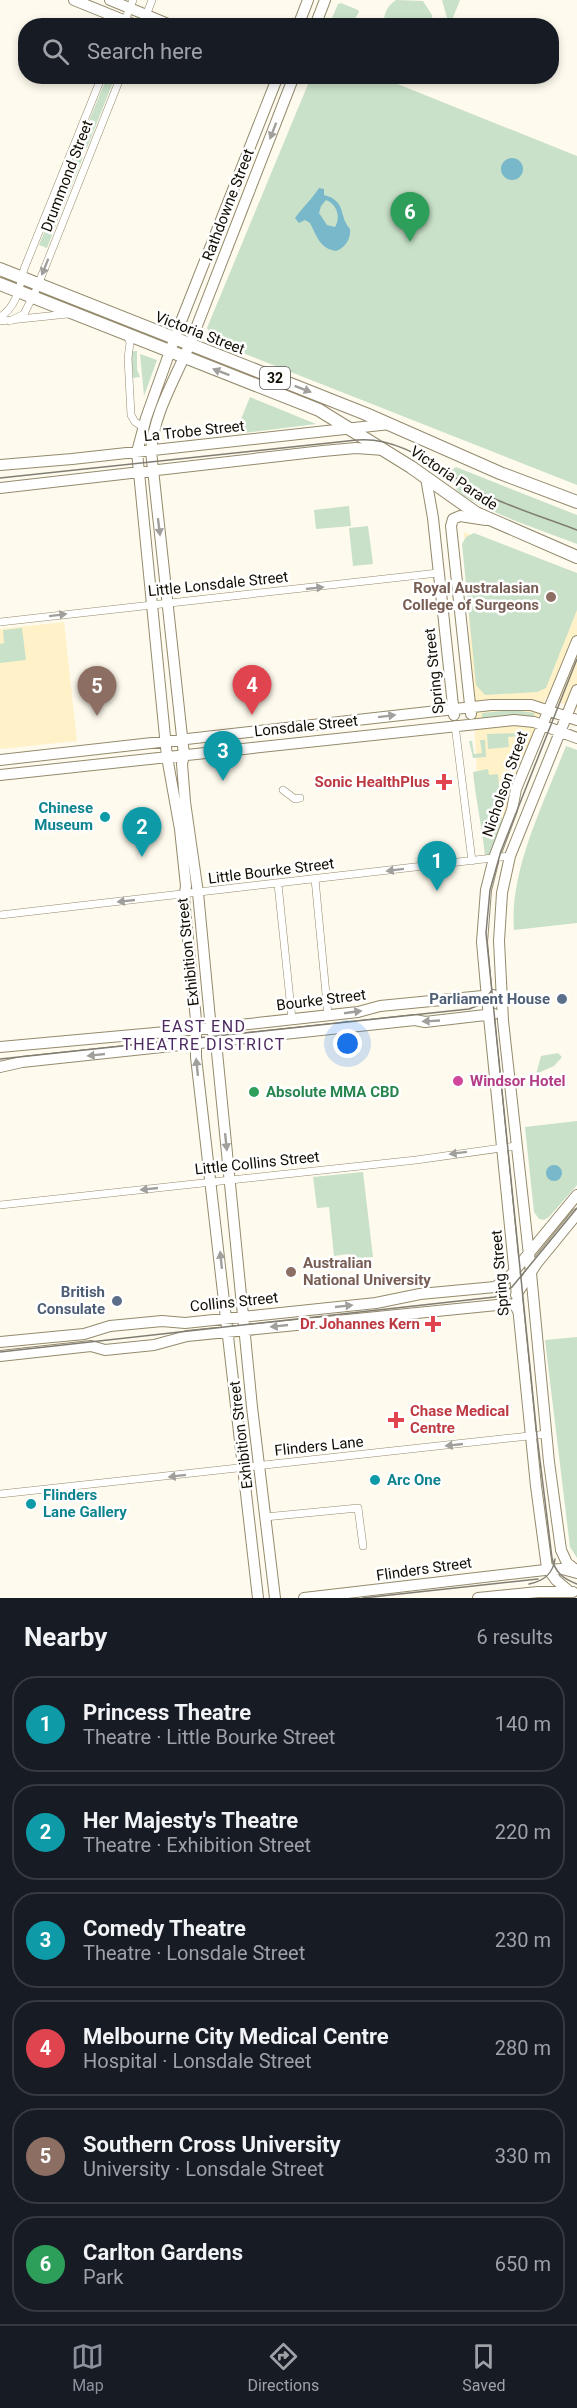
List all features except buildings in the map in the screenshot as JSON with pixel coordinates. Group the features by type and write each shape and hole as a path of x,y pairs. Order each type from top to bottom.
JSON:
{"main road":[{"name":"Victoria Street","path":"0,269 390,424"},
{"name":"Victoria Street","path":"0,284 308,405 351,429"},
{"name":"Victoria Parade","path":"390,424 500,473 577,502"},
{"name":"Victoria Parade","path":"351,429 385,450 461,504 489,520 577,557"}],"street":[{"path":"74,0 113,18"},
{"path":"110,0 132,4"},
{"path":"144,18 152,0"},
{"path":"301,18 308,0"},
{"path":"318,18 325,0"},
{"path":"126,18 132,4"},
{"path":"132,4 140,18"},
{"name":"Drummond Street","path":"0,319 11,307 18,291 99,84"},
{"name":"Drummond Street","path":"10,321 21,316 33,297 118,84"},
{"name":"Rathdowne Street","path":"175,339 271,84"},
{"name":"Rathdowne Street","path":"190,345 291,84"},
{"path":"202,271 216,277"},
{"path":"0,319 10,321 77,314"},
{"path":"127,334 130,343 128,358 131,415 133,421 143,427"},
{"name":"Exhibition Street","path":"175,339 143,427 137,452 137,471 167,757 180,830 201,1099 258,1598"},
{"name":"Exhibition Street","path":"190,345 158,418 151,451 152,469 184,755 182,764 185,802 198,893 211,1028 215,1042 274,1598"},
{"name":"La Trobe Street","path":"0,465 151,451 390,424"},
{"path":"0,488 323,451 356,448 385,450"},
{"name":"Spring Street","path":"426,478 433,518 472,861"},
{"name":"Spring Street","path":"472,723 454,572 452,521 458,516 489,520"},
{"path":"438,573 454,572"},
{"name":"Little Lonsdale Street","path":"0,622 438,573"},
{"path":"149,588 166,587"},
{"name":"Nicholson Street","path":"482,942 486,890 494,858 512,810 517,786 577,641"},
{"path":"157,664 174,663"},
{"name":"Nicholson Street","path":"499,934 502,893 510,856 560,731 572,718 577,690"},
{"name":"Lonsdale Street","path":"0,760 470,707 524,704 549,709 572,718"},
{"path":"163,718 180,716"},
{"name":"Lonsdale Street","path":"0,776 455,724 520,720 542,725 577,738"},
{"path":"336,722 338,737"},
{"path":"265,730 267,746"},
{"path":"37,756 38,771"},
{"path":"283,790 295,798 300,798"},
{"name":"Little Bourke Street","path":"0,915 510,856"},
{"path":"315,879 328,1015"},
{"path":"278,884 292,1019"},
{"name":"Spring Street","path":"499,934 503,1013 516,1146 561,1550 567,1563 577,1572"},
{"name":"Spring Street","path":"482,942 518,1311 533,1436 536,1486 548,1569"},
{"path":"190,957 204,955"},
{"name":"Bourke Street","path":"0,1047 211,1028 358,1012 380,1006 502,994"},
{"name":"Bourke Street","path":"0,1067 22,1062 415,1020 425,1022 503,1013"},
{"path":"201,1099 221,1097"},
{"name":"Little Collins Street","path":"0,1205 416,1160 516,1146"},
{"name":"Collins Street","path":"0,1342 84,1334 104,1327 162,1321 185,1323 376,1303 417,1294 495,1287 504,1282 515,1270 577,1195"},
{"name":"Collins Street","path":"495,1305 510,1301 577,1214"},
{"path":"524,1220 532,1233 542,1234 548,1230"},
{"name":"Collins Street","path":"0,1356 91,1346 105,1350 154,1345 187,1336 495,1305 513,1304 518,1311"},
{"path":"237,1408 252,1407"},
{"name":"Flinders Lane","path":"0,1494 547,1434"},
{"path":"241,1437 256,1435"},
{"path":"250,1519 357,1508 363,1546"},
{"path":"548,1569 556,1580 574,1592"},
{"name":"Flinders Street","path":"304,1598 548,1569 577,1572"},
{"path":"478,1598 574,1592"}],"shaded area":[{"path":"464,532 577,576 577,709 546,697 490,855 485,855 477,776"},
{"path":"64,622 77,741 0,749 0,629"}],"green space":[{"path":"396,0 423,1 432,18 384,18 390,5"},
{"path":"442,0 460,0 453,18 447,18"},
{"path":"341,3 359,12 355,18 332,18 338,4"},
{"path":"104,84 112,84 87,148 79,145"},
{"path":"308,84 397,84 577,156 577,485 215,342 207,328"},
{"path":"76,153 83,157 47,248 39,245"},
{"path":"131,351 137,351 137,369 140,377 133,378"},
{"path":"140,354 157,360 144,396"},
{"path":"250,397 316,424 235,434"},
{"path":"456,467 577,515 577,544 494,512 464,495 454,487 452,470"},
{"path":"349,506 351,526 316,529 314,510"},
{"path":"368,526 373,564 353,566 349,528"},
{"path":"474,533 577,573 577,610 546,688 537,692 485,695 476,685 462,544 466,537"},
{"path":"22,628 26,660 0,663 0,644 4,643 3,630"},
{"path":"513,710 535,713 532,720 482,719 482,713"},
{"path":"521,733 523,736 508,737 509,747 488,749 487,734"},
{"path":"480,740 485,740 486,757 473,758 469,741 472,741 474,754 482,753"},
{"path":"566,746 577,750 577,923 514,930 514,907 523,860 530,836"},
{"path":"488,769 489,775 498,774 502,821 490,855 485,856 473,772"},
{"path":"558,1053 562,1057 554,1066 536,1074 541,1056"},
{"path":"577,1121 577,1185 549,1217 544,1220 539,1219 534,1212 525,1127"},
{"path":"363,1172 373,1257 349,1259 348,1254 334,1256 329,1207 317,1208 313,1177"},
{"path":"577,1337 577,1558 570,1547 545,1340"}],"water":[{"path":"512,158 520,161 523,169 520,177 512,180 504,177 501,169 504,161"},
{"path":"319,188 324,189 324,195 336,201 350,229 347,243 336,251 322,244 310,223 305,220 299,223 295,218","holes":["326,200 330,202 338,215 335,227 327,225 319,213"]},
{"path":"554,1165 560,1167 562,1173 560,1179 554,1181 548,1179 546,1173 548,1167"}],"tram line":[{"path":"0,478 374,440 391,444 422,457 493,498 577,530"},
{"path":"577,659 501,851 490,890 486,933 537,1436 552,1558 555,1568 561,1575 577,1584"},
{"path":"0,1059 469,1009 482,1004 492,990"},
{"path":"0,1352 495,1297 512,1287 577,1208"},
{"path":"529,1584 547,1576 555,1559"},
{"path":"363,1598 538,1579"}],"place":[{"name":"Carlton Gardens","path":"410,242"},
{"name":"Royal Australasian College of Surgeons","path":"551,597"},
{"name":"Melbourne City Medical Centre","path":"252,715"},
{"name":"Southern Cross University","path":"97,716"},
{"name":"Comedy Theatre","path":"223,781"},
{"name":"Sonic HealthPlus","path":"444,782"},
{"name":"Chinese Museum","path":"105,817"},
{"name":"Her Majesty's Theatre","path":"142,857"},
{"name":"Princess Theatre","path":"437,891"},
{"name":"Parliament House","path":"562,999"},
{"name":"Windsor Hotel","path":"458,1081"},
{"name":"Absolute MMA CBD","path":"254,1092"},
{"name":"Australian National University","path":"291,1272"},
{"name":"British Consulate","path":"117,1301"},
{"name":"Dr Johannes Kern","path":"433,1324"},
{"name":"Chase Medical Centre","path":"396,1420"},
{"name":"Arc One","path":"375,1480"},
{"name":"Flinders Lane Gallery","path":"31,1504"}],"district":[{"name":"EAST END THEATRE DISTRICT","path":"204,1035"}]}
